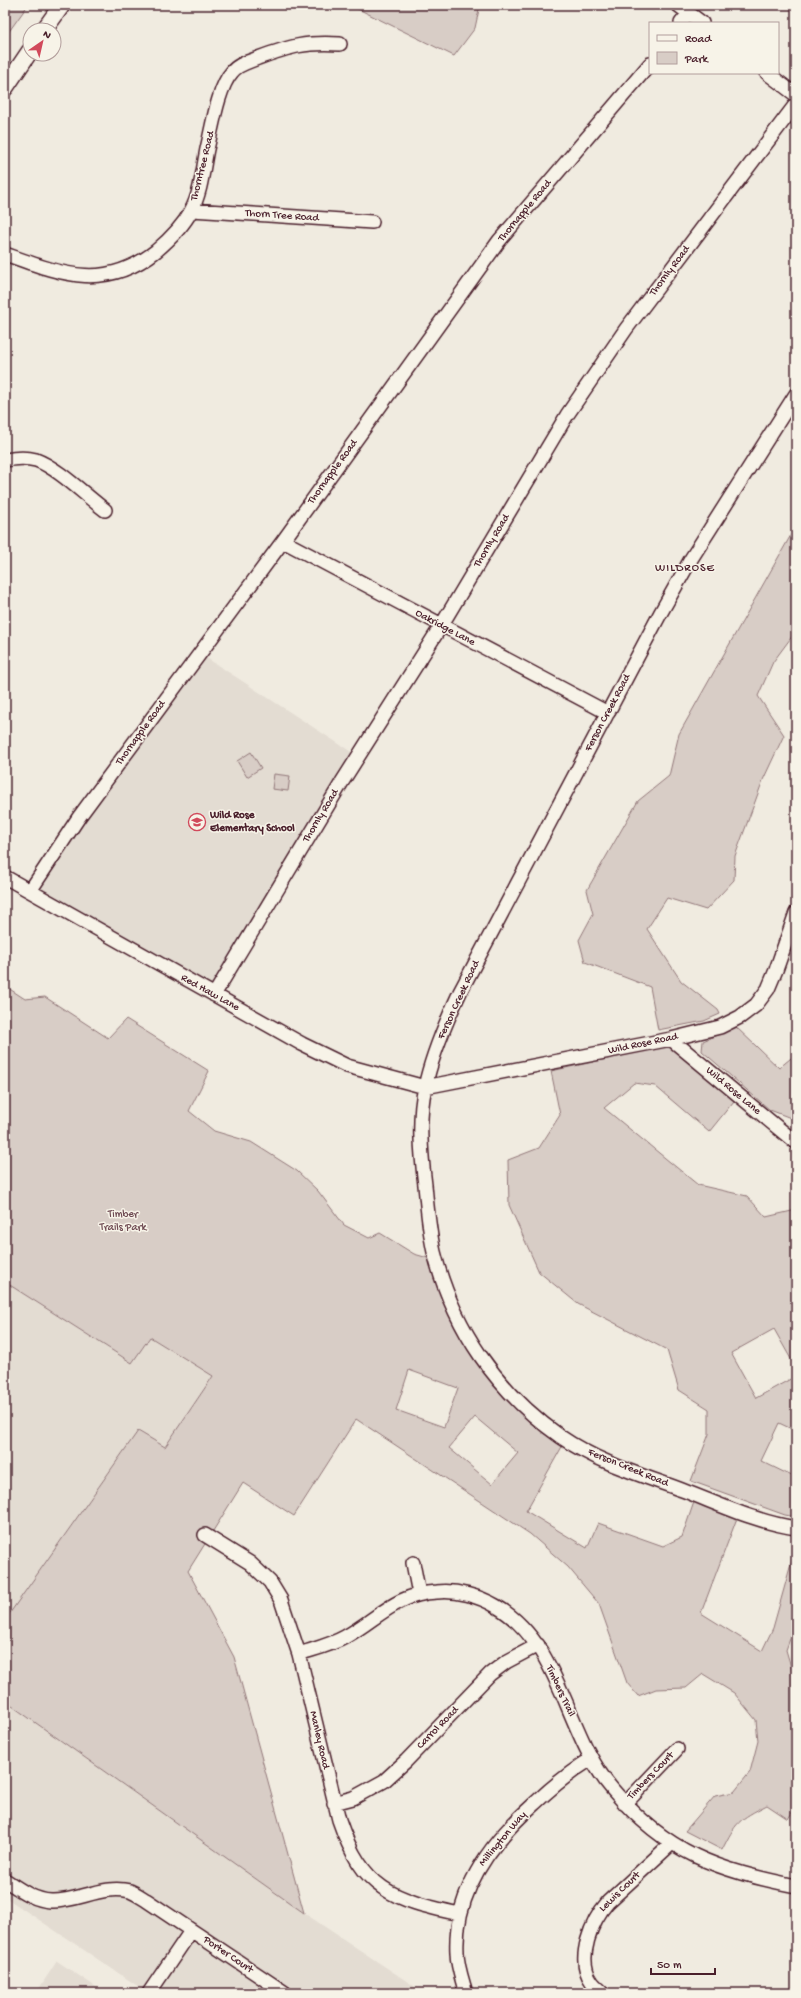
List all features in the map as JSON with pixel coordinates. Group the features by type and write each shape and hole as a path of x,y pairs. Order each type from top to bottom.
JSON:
{"main road":[{"path":"50,22 62,5"},
{"path":"5,88 23,62"}],"street":[{"path":"678,5 685,18 699,22"},
{"name":"Thorntree Road","path":"5,254 50,271 96,276 121,271 144,260 163,245 177,231 192,210 218,104 232,72 242,64 291,46 316,43 340,44"},
{"name":"Thornapple Road","path":"30,891 79,817 283,541 500,241 649,65"},
{"path":"768,74 796,95"},
{"name":"Thornly Road","path":"214,995 342,782 441,626 567,415 626,329 796,104"},
{"name":"Thorn Tree Road","path":"192,210 372,222"},
{"name":"Ferson Creek Road","path":"796,394 691,559 660,614 460,992 440,1039 425,1087 421,1127 429,1226 434,1252 449,1299 465,1334 490,1371 504,1388 533,1415 562,1438 590,1454 616,1466 735,1511 796,1528"},
{"path":"5,460 20,458 36,460 51,468 105,510"},
{"name":"Oakridge Lane","path":"283,541 441,626 608,713"},
{"name":"Red Haw Lane","path":"5,877 302,1044 347,1066 425,1087"},
{"name":"Wild Rose Road","path":"425,1087 671,1039 720,1027 740,1017 756,1005 768,989 796,913"},
{"name":"Wild Rose Lane","path":"671,1039 795,1142"},
{"name":"Manley Road","path":"205,1535 250,1563 270,1582 282,1600 299,1654 334,1802 347,1844 356,1861 370,1877 384,1889 415,1904 460,1914"},
{"path":"413,1563 419,1594"},
{"name":"Timbers Trail","path":"299,1654 344,1638 391,1605 419,1594 437,1592 457,1593 487,1601 510,1614 523,1626 538,1645 591,1759 613,1790 644,1822 672,1844 706,1862 725,1870 796,1886"},
{"name":"Carrol Road","path":"334,1802 353,1798 384,1781 406,1761 490,1674 506,1662 538,1645"},
{"name":"Timbers Court","path":"625,1804 677,1749"},
{"name":"Millington Way","path":"466,1993 459,1968 457,1952 460,1914 474,1874 505,1833 521,1815 572,1771 591,1759"},
{"name":"Lewis Court","path":"603,1993 591,1981 586,1963 586,1945 590,1930 598,1912 672,1844"},
{"name":"Porter Court","path":"5,1880 29,1895 51,1901 66,1900 106,1890 130,1891 146,1900 285,1993"},
{"path":"149,1993 191,1931"}],"shaded area":[{"name":"Wild Rose Elementary School","path":"202,655 356,755 212,990 31,888"},
{"path":"5,1282 132,1363 150,1337 213,1376 165,1447 138,1431 5,1620"},
{"path":"5,1701 304,1913 417,1988 414,1993 148,1993 5,1897"},
{"path":"57,1961 105,1993 36,1993"}],"green space":[{"path":"5,5 28,5 5,37"},
{"path":"350,5 480,5 475,28 454,56"},
{"path":"796,526 796,631 773,662 758,696 784,735 763,780 735,856 734,880 706,910 667,898 647,929 681,981 718,1010 720,1014 704,1021 658,1030 650,987 585,962 579,940 593,914 587,890 638,801 669,776 679,734"},
{"path":"251,752 261,768 247,777 237,761"},
{"path":"274,774 290,776 288,791 272,789"},
{"name":"Timber Trails Park","path":"5,986 25,999 45,997 108,1038 126,1019 209,1071 189,1111 214,1131 251,1142 297,1171 318,1191 344,1225 369,1238 380,1233 414,1254 428,1258 442,1299 463,1341 486,1375 523,1414 564,1443 526,1511 587,1548 598,1523 663,1546 682,1537 694,1502 737,1518 701,1613 762,1651 773,1628 796,1546 796,1622 786,1650 794,1677 796,1678 796,1806 788,1819 767,1805 744,1818 735,1827 722,1850 685,1831 715,1796 734,1792 750,1772 758,1741 756,1720 734,1693 703,1674 686,1688 656,1689 638,1696 627,1683 599,1604 568,1567 530,1534 356,1419 294,1516 243,1483 188,1571 234,1657 304,1913 5,1701 5,1620 138,1431 165,1447 213,1376 150,1337 132,1363 5,1282","holes":["409,1370 458,1388 444,1427 396,1410","475,1417 518,1453 492,1484 449,1448"]},
{"path":"736,1027 779,1068 796,1054 796,1120 770,1110 702,1051 703,1041"},
{"path":"668,1046 676,1049 734,1101 709,1132 655,1086 634,1083 604,1108 698,1185 747,1196 766,1217 796,1210 796,1368 774,1329 731,1353 756,1398 796,1376 796,1431 779,1423 761,1461 796,1478 796,1517 785,1515 691,1481 709,1434 709,1409 679,1390 667,1350 578,1304 539,1272 509,1205 508,1160 539,1148 560,1115 551,1071"}],"place":[{"name":"Wild Rose Elementary School","path":"197,822"}],"district":[{"name":"WILDROSE","path":"685,569"}]}
